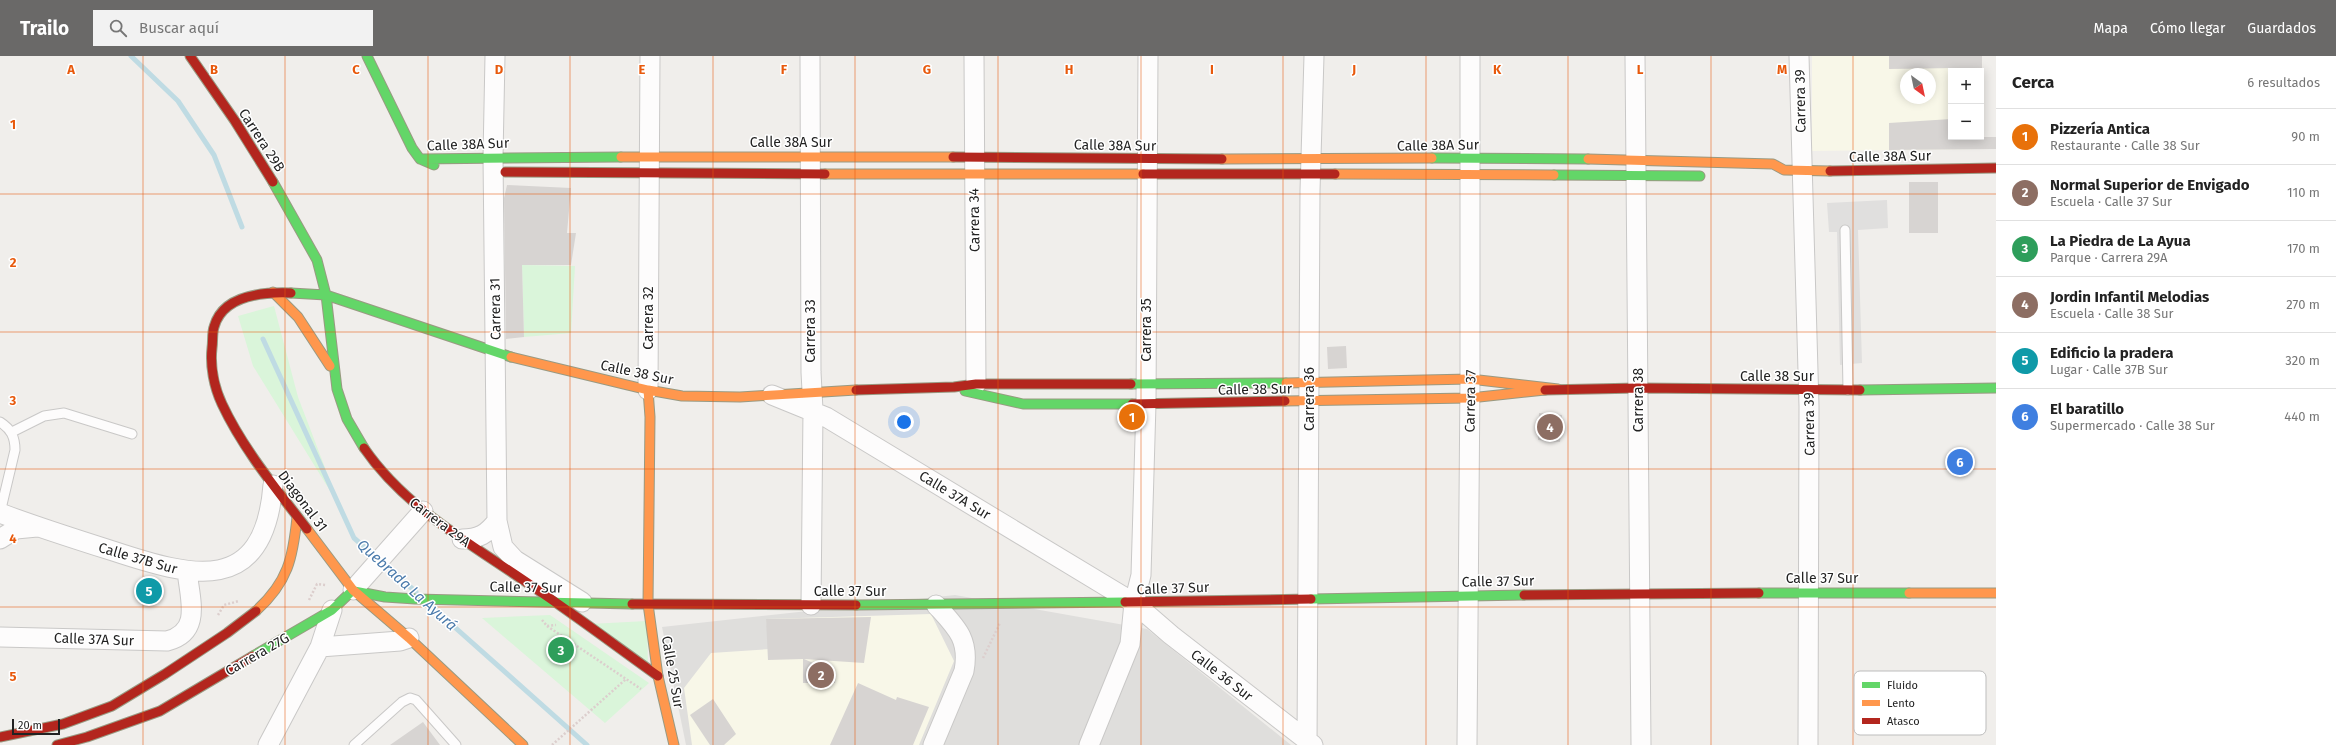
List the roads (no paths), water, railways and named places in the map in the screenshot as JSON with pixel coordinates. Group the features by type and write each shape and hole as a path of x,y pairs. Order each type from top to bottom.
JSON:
{"main road":[{"path":"192,59 205,56"},
{"path":"367,56 412,148 420,159"},
{"name":"Carrera 29B","path":"192,59 278,190 306,243 318,260 326,295"},
{"name":"Calle 38A Sur","path":"420,159 489,166 810,164 1147,167 1470,166 1637,168 1773,164 1793,171 1996,168"},
{"name":"Calle 38A Sur","path":"420,159 442,169"},
{"name":"Calle 38A Sur","path":"489,166 810,164 1147,167 1470,166 1637,168 1711,176"},
{"path":"1773,177 1793,171"},
{"name":"Carrera 29B","path":"306,243 309,271"},
{"path":"318,260 333,277"},
{"path":"299,293 304,283"},
{"path":"272,292 298,317 318,344 334,372"},
{"name":"Diagonal 31","path":"326,295 272,292 238,299 220,315 214,326 211,356 221,402 232,424 273,485 352,590 409,638 523,745"},
{"path":"349,292 389,318"},
{"name":"Calle 38 Sur","path":"326,295 389,318 495,353 648,390 682,396 713,398 812,392 954,387 976,384 1146,384 1308,381 1361,383 1470,379 1558,389"},
{"name":"Carrera 29A","path":"326,295 334,372 346,418 359,439 418,518 462,539 556,602 658,676"},
{"name":"Calle 38 Sur","path":"954,387 998,400 1023,404 1309,402 1470,398 1558,389 1638,388 1809,391 1996,388"},
{"name":"Carrera 32","path":"648,390 650,417 648,604"},
{"path":"0,737 53,727 84,718 120,701 154,681 241,622 266,600 281,584 294,547 297,517"},
{"name":"Calle 37 Sur","path":"352,590 385,596 415,599 648,604 811,605 1134,603 1309,597 1639,593 1996,593"},
{"name":"Carrera 27G","path":"58,745 87,737 160,711 332,610 352,590"},
{"name":"Calle 25 Sur","path":"648,604 658,676 674,745"}],"street":[{"name":"Carrera 31","path":"495,56 489,166 495,353 496,521 503,547 515,560 582,602"},
{"name":"Carrera 32","path":"648,390 648,165 650,56"},
{"name":"Carrera 33","path":"810,56 813,410 811,605"},
{"name":"Carrera 34","path":"974,56 976,384"},
{"name":"Carrera 35","path":"1089,745 1130,644 1134,603 1142,575 1146,404 1148,56"},
{"name":"Carrera 36","path":"1309,744 1308,381 1314,56"},
{"name":"Carrera 37","path":"1467,745 1467,596 1470,398 1470,56"},
{"name":"Carrera 38","path":"1635,56 1640,745"},
{"name":"Carrera 39","path":"1799,56 1793,171 1809,391 1810,592 1808,745"},
{"name":"Calle 37A Sur","path":"772,395 813,410 1134,603"},
{"name":"Calle 37B Sur","path":"0,513 156,565 188,572 214,572 233,566 250,554 263,535 268,520 273,485"},
{"name":"Carrera 27G","path":"352,590 418,518"},
{"path":"462,539 481,536 489,532 496,521"},
{"path":"0,539 16,529 39,527"},
{"name":"Calle 37A Sur","path":"0,637 167,641 178,638 186,632 192,616 188,572"},
{"name":"Calle 36 Sur","path":"1134,603 1171,635 1309,744"},
{"path":"934,745 964,671 966,658 966,648 962,636 936,605"},
{"path":"268,745 320,647 332,610"},
{"path":"320,647 400,641 409,638"}],"lane":[{"path":"1845,230 1848,390"},
{"path":"12,432 44,416 64,413 132,434"},
{"path":"0,422 12,432 15,440 15,450 0,513"},
{"path":"354,745 402,702 410,698 416,700 456,745"}],"waterway":[{"name":"Quebrada La Ayurá","path":"131,56 178,101 214,155 242,227"},
{"name":"Quebrada La Ayurá","path":"263,339 354,538 377,558"},
{"name":"Quebrada La Ayurá","path":"383,563 416,592"},
{"name":"Quebrada La Ayurá","path":"432,607 587,745"}],"place":[{"name":"Pizzería Antica","path":"1132,417"},
{"name":"Jordin Infantil Melodias","path":"1550,427"},
{"name":"El baratillo","path":"1960,462"},
{"name":"Edificio la pradera","path":"149,591"},
{"name":"La Piedra de La Ayua","path":"561,650"},
{"name":"Normal Superior de Envigado","path":"821,675"}]}
